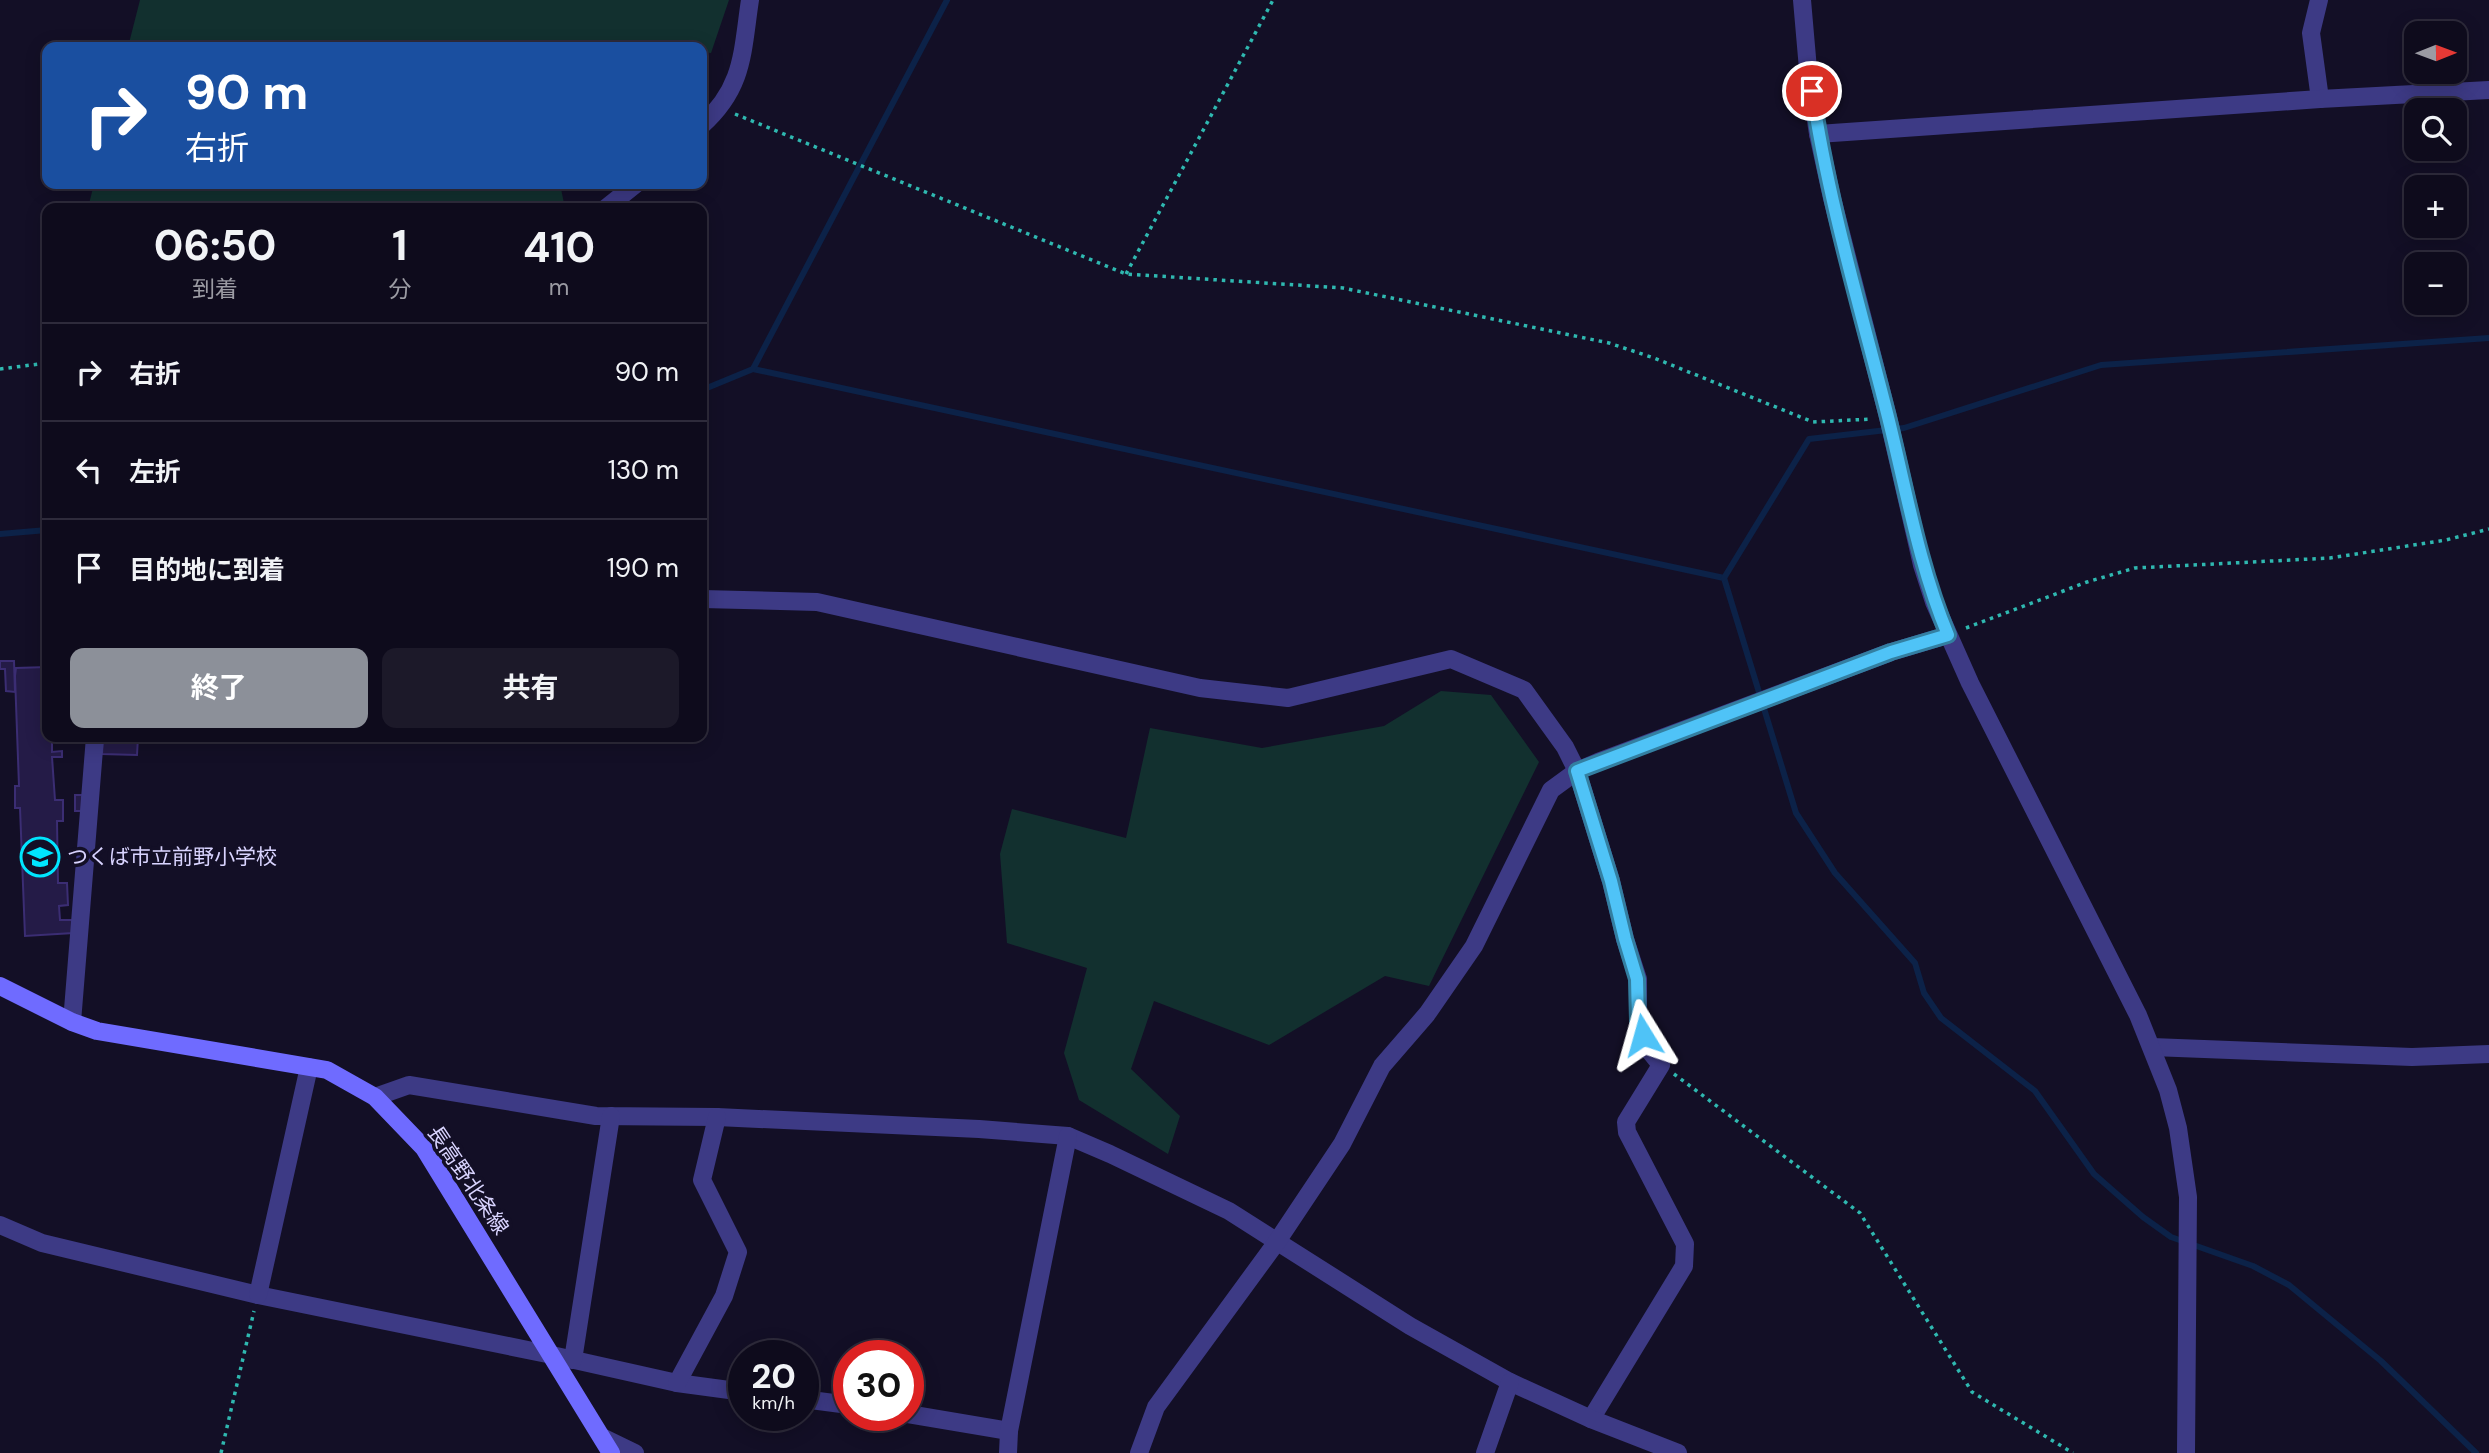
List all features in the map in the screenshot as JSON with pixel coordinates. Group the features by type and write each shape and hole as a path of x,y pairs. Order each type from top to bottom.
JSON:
{"main road":[{"name":"長高野北条線","path":"0,986 72,1022 97,1031 327,1070 375,1097 424,1148 606,1445"}],"street":[{"path":"707,120 720,108 737,79 750,0"},
{"path":"1802,0 1808,69 1818,134 1922,565 1948,635 2152,1047 2168,1090 2178,1128 2188,1197 2186,1453"},
{"path":"2319,0 2311,33 2320,99"},
{"path":"1818,134 2489,90"},
{"path":"612,203 630,189"},
{"path":"707,599 817,602 1200,688 1288,698 1451,659 1524,690 1564,747 1577,771 1611,881 1637,979 1638,1021 1648,1049 1661,1065 1626,1122 1627,1132 1685,1244 1684,1266 1591,1419"},
{"path":"1139,1453 1156,1407 1276,1243 1342,1144 1382,1066 1427,1014 1474,946 1552,790 1577,771 1891,652 1948,635"},
{"path":"72,1022 95,742"},
{"path":"2152,1047 2412,1057 2489,1054"},
{"path":"258,1295 309,1067"},
{"path":"375,1097 409,1084 596,1116 716,1117 979,1129 1068,1136 1229,1211 1410,1326 1510,1382 1591,1419 1678,1453"},
{"path":"573,1360 611,1116"},
{"path":"677,1383 724,1296 738,1252 702,1180 716,1117"},
{"path":"1008,1453 1009,1431 1068,1136"},
{"path":"0,1225 43,1243 258,1295 677,1383 728,1390"},
{"path":"1485,1453 1510,1382"},
{"path":"924,1417 1009,1431"},
{"path":"606,1445 635,1453"}],"path":[{"path":"1126,274 1273,0"},
{"path":"720,108 1126,274 1343,289 1609,343 1654,358 1813,422 1888,417"},
{"path":"0,369 42,364"},
{"path":"1948,635 2087,582 2134,568 2330,558 2446,540 2489,529"},
{"path":"1661,1065 1860,1213 1972,1392 2073,1453"},
{"path":"221,1453 258,1295"}],"green space":[{"path":"140,0 729,0 711,53 707,53 707,42 129,42"},
{"path":"93,189 561,189 564,203 89,203"},
{"path":"1441,691 1491,695 1539,762 1429,986 1385,976 1269,1045 1154,1001 1131,1069 1180,1116 1168,1154 1079,1100 1064,1053 1087,968 1007,943 1000,854 1012,809 1126,838 1150,728 1262,748 1384,726"}],"building":[{"path":"0,661 14,661 15,692 6,691 5,669 0,669"},
{"path":"42,667 42,742 52,742 52,752 62,751 62,757 52,757 55,800 63,800 63,821 57,821 58,883 67,883 68,905 59,906 60,920 72,920 73,933 25,936 20,808 15,808 15,786 19,786 16,668"},
{"path":"103,742 138,742 137,755 102,754"},
{"path":"75,795 82,795 82,811 75,811"}],"waterway":[{"path":"707,388 753,369 947,0"},
{"path":"1724,578 1809,439 1904,428 2101,365 2489,338"},
{"path":"753,369 1724,578 1796,813 1835,873 1915,963 1924,993 1941,1018 2035,1091 2094,1174 2143,1217 2171,1237 2253,1266 2289,1285 2381,1361 2476,1453"},
{"path":"0,534 42,530"}],"place":[{"name":"つくば市立前野小学校","path":"40,857"}],"route":[{"path":"1643,1035 1638,1021 1637,979 1611,881 1577,771 1891,652 1948,635 1922,565 1888,417 1832,198 1812,91"}]}
